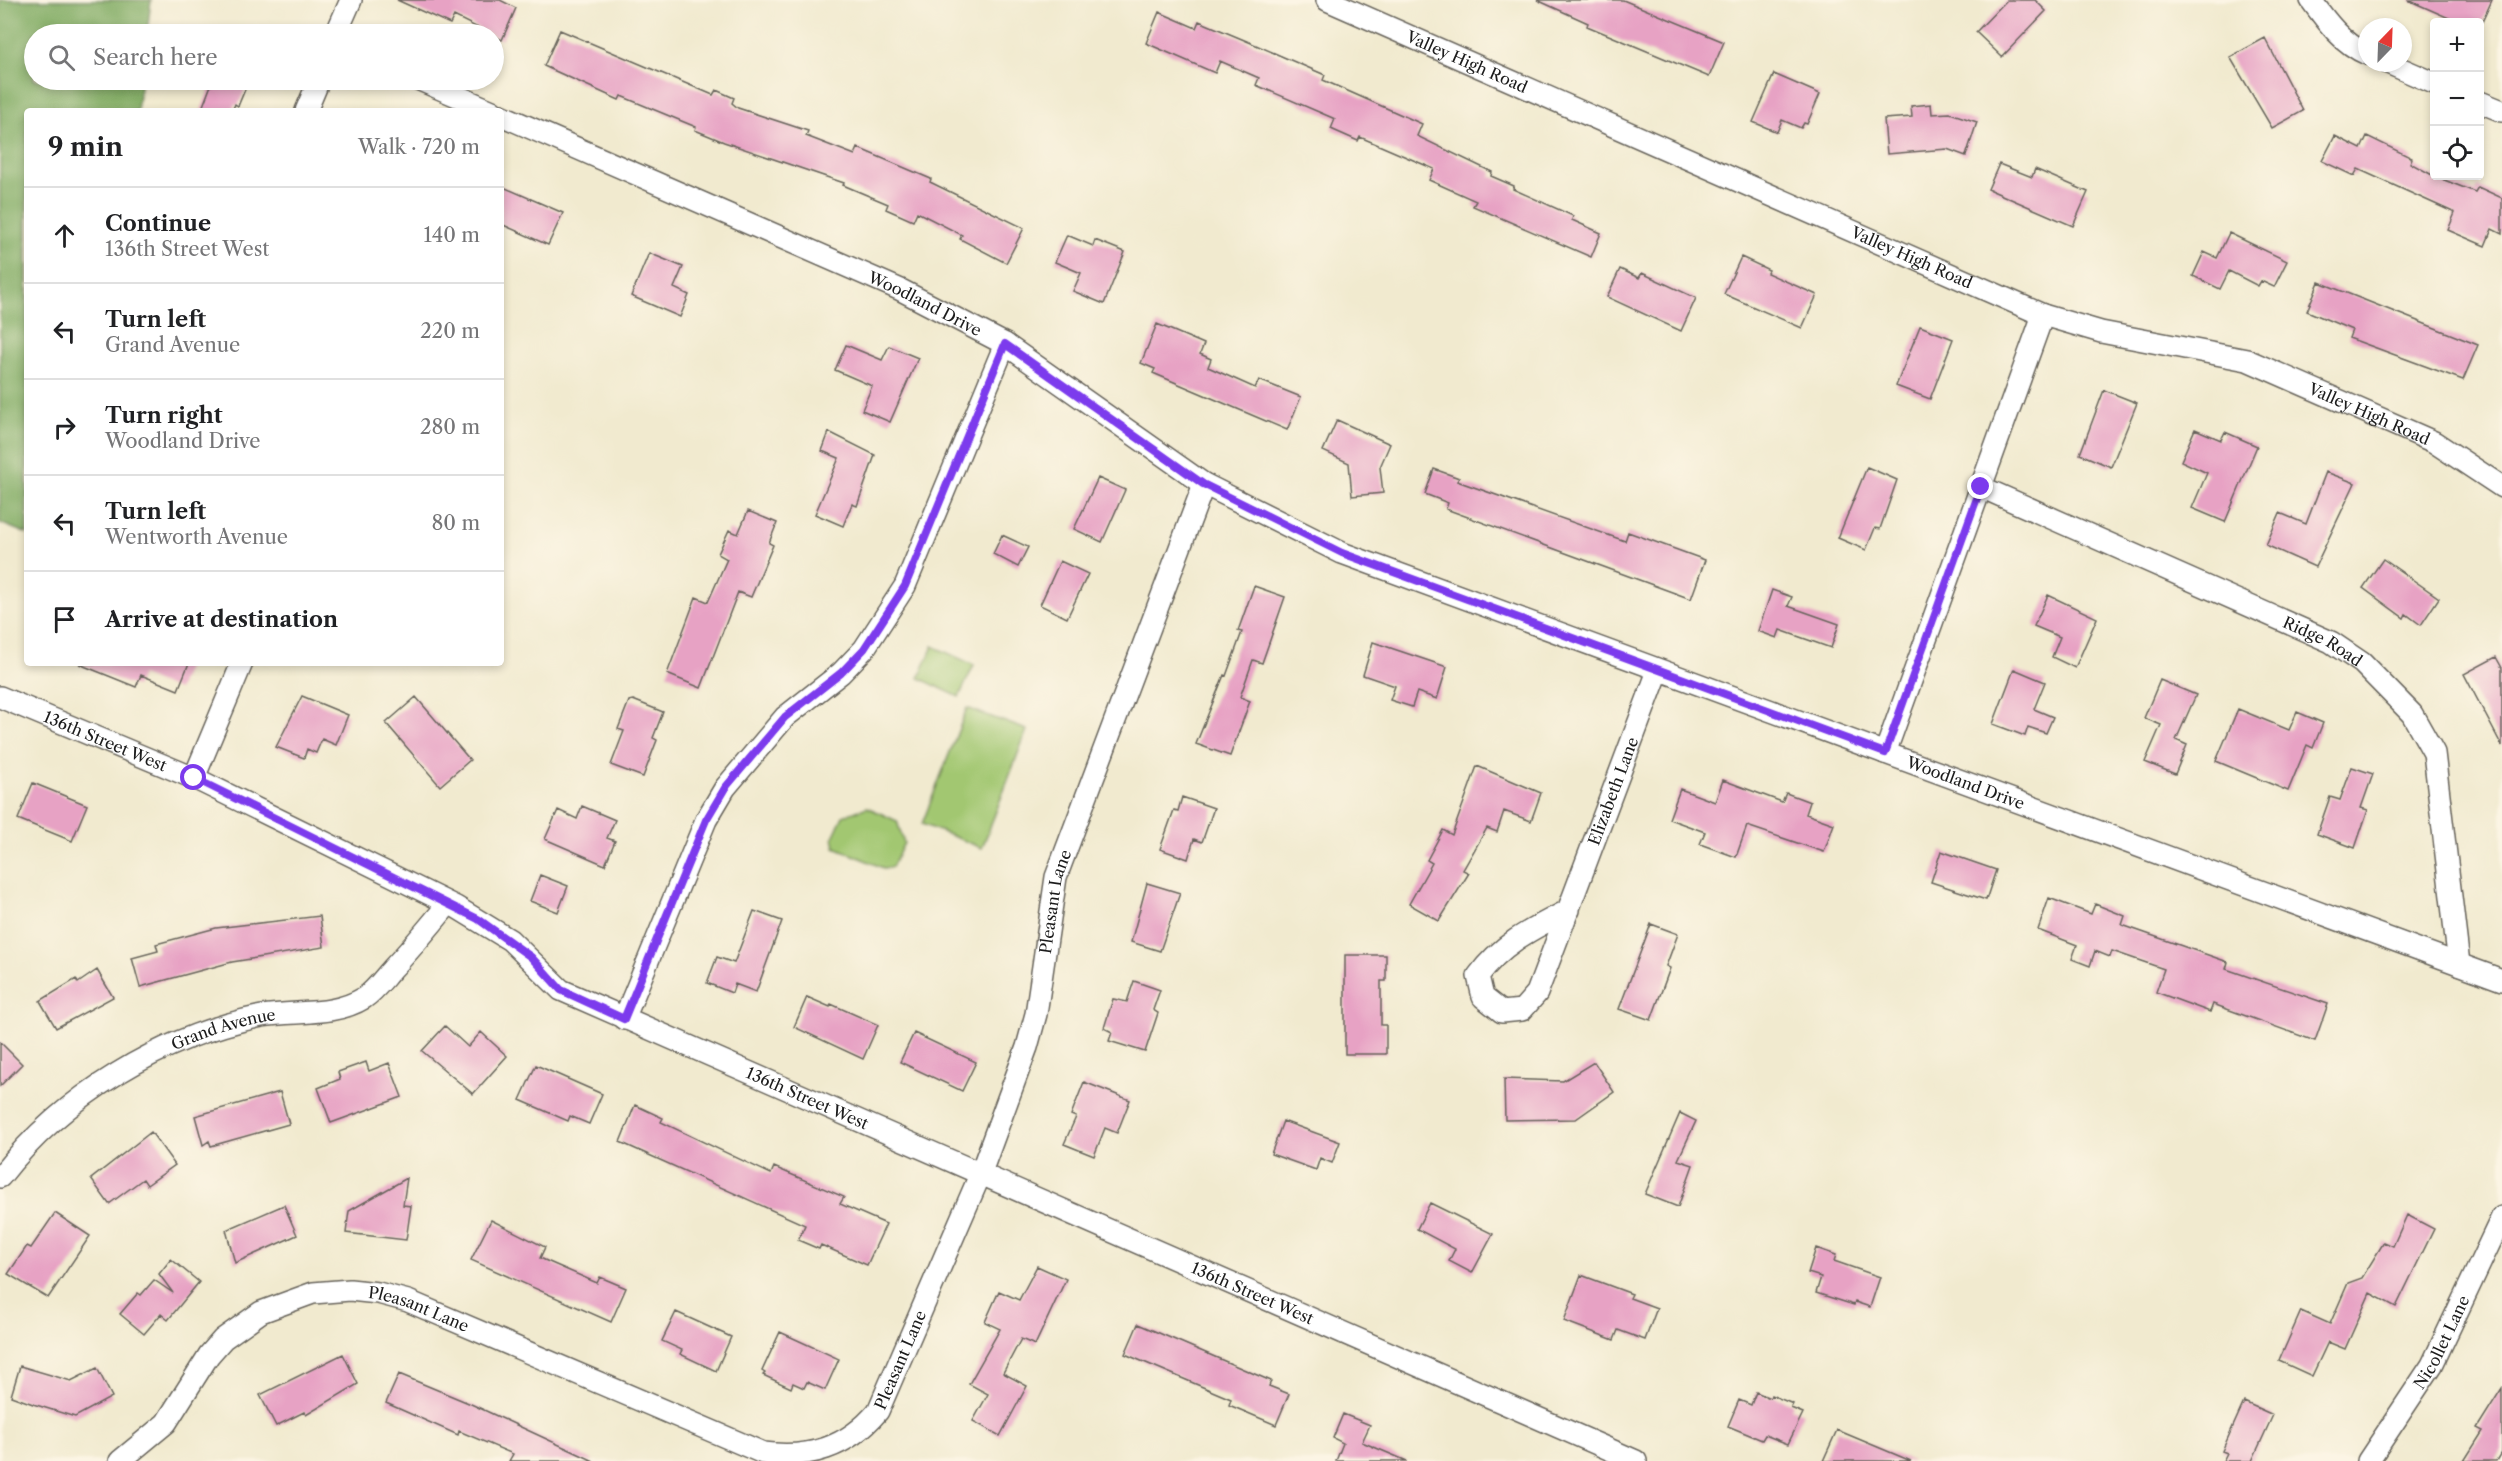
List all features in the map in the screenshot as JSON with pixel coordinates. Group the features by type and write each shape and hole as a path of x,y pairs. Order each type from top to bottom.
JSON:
{"street":[{"path":"340,24 351,0"},
{"name":"Valley High Road","path":"1327,0 2043,315 2101,332 2247,360 2434,442 2502,487"},
{"path":"2311,0 2325,21 2358,50"},
{"path":"2409,72 2430,81"},
{"path":"307,108 315,90"},
{"path":"443,90 485,108"},
{"path":"2484,104 2502,111"},
{"name":"Woodland Drive","path":"504,116 902,290 1005,344 1203,484 1342,553 2502,980"},
{"path":"1885,753 2043,315"},
{"path":"624,1019 706,820 725,788 785,717 841,673 864,649 905,586 1005,344"},
{"name":"Pleasant Lane","path":"120,1461 166,1423 209,1354 244,1322 294,1298 313,1293 350,1290 378,1293 408,1301 763,1453 787,1456 815,1453 834,1447 855,1434 878,1411 980,1175 1028,1047 1036,1014 1056,878 1203,484"},
{"name":"Ridge Road","path":"1981,487 2331,642 2362,663 2412,714 2434,753 2459,964"},
{"path":"194,778 241,666"},
{"name":"Elizabeth Lane","path":"1569,910 1518,937 1492,957 1478,976 1483,997 1502,1012 1522,1010 1537,993 1569,910 1658,671"},
{"name":"136th Street West","path":"0,697 194,778 448,904 510,940 561,990 1636,1461"},
{"name":"Grand Avenue","path":"0,1177 35,1138 67,1110 102,1084 144,1059 208,1032 241,1022 263,1016 337,1010 362,999 371,993 413,947 448,904"},
{"name":"Nicollet Lane","path":"2368,1461 2432,1365 2502,1217"}],"green space":[{"path":"0,0 151,0 148,24 24,24 24,90 140,90 137,108 24,108 24,533 0,523"},
{"path":"933,646 974,665 959,697 919,678"},
{"path":"967,708 1027,730 982,848 922,824"},
{"path":"867,807 897,821 904,843 892,867 883,868 835,847 833,837 843,816"}],"building":[{"path":"397,0 500,0 516,8 504,35 504,24 470,24 454,16 450,24"},
{"path":"1537,0 1623,0 1724,42 1709,77 1587,26 1588,23"},
{"path":"2007,0 2035,0 2046,11 2002,57 1976,32"},
{"path":"2408,0 2492,0 2484,18 2449,18"},
{"path":"1159,12 1196,28 1199,21 1249,42 1325,75 1323,80 1422,124 1417,136 1492,172 1491,176 1514,186 1513,189 1573,216 1572,220 1601,233 1591,257 1473,206 1476,201 1429,180 1434,169 1360,137 1358,141 1331,129 1335,119 1256,85 1259,78 1220,61 1215,73 1146,43"},
{"path":"560,30 713,95 716,90 734,98 732,103 738,108 808,131 806,136 855,155 858,148 931,179 930,182 1024,228 1006,263 960,239 962,235 917,212 913,221 886,209 888,204 843,185 844,183 724,142 695,130 696,127 621,96 619,100 544,66"},
{"path":"2265,38 2303,111 2272,128 2230,57"},
{"path":"1774,74 1820,94 1807,124 1804,123 1801,128 1782,120 1777,132 1753,122"},
{"path":"209,90 245,90 238,106 235,104 233,108 202,108"},
{"path":"1931,104 1932,114 1950,113 1977,122 1966,156 1947,149 1887,154 1884,119 1912,117 1911,106"},
{"path":"2335,136 2361,149 2367,136 2412,158 2410,163 2430,174 2430,180 2444,180 2475,192 2478,187 2502,198 2502,234 2492,229 2485,246 2448,230 2455,213 2358,169 2354,176 2322,161"},
{"path":"1999,164 2032,177 2035,169 2088,192 2073,226 1988,189"},
{"path":"504,187 563,213 548,245 504,225"},
{"path":"2229,233 2287,261 2274,287 2261,281 2258,286 2229,271 2220,289 2193,276 2204,252 2217,258"},
{"path":"1067,235 1093,246 1095,240 1125,252 1104,304 1073,291 1081,273 1055,262"},
{"path":"649,253 683,267 674,288 689,295 680,317 631,296"},
{"path":"1741,257 1769,270 1767,273 1817,295 1802,328 1724,294"},
{"path":"1620,269 1639,278 1642,273 1696,298 1681,331 1607,297"},
{"path":"2319,282 2478,345 2463,380 2349,338 2352,330 2307,311"},
{"path":"1157,324 1204,344 1200,354 1211,359 1208,367 1255,388 1259,380 1301,397 1287,430 1153,373 1155,369 1141,363"},
{"path":"1920,326 1953,339 1930,399 1896,386"},
{"path":"846,345 882,360 889,346 918,358 890,422 862,410 872,386 835,370"},
{"path":"2104,390 2137,403 2111,467 2080,454"},
{"path":"1337,420 1390,444 1380,467 1383,493 1352,496 1349,463 1323,451"},
{"path":"2195,429 2221,440 2225,432 2257,446 2225,522 2192,508 2207,473 2181,461"},
{"path":"829,432 875,455 857,506 852,504 843,526 815,514 839,458 822,451"},
{"path":"1867,467 1897,480 1880,529 1875,528 1866,550 1838,538"},
{"path":"1434,469 1459,478 1457,481 1625,541 1628,532 1705,560 1691,599 1446,509 1448,503 1425,494"},
{"path":"2326,472 2355,483 2315,567 2266,545 2280,513 2306,524"},
{"path":"1098,478 1125,490 1102,542 1074,529"},
{"path":"748,511 777,523 769,543 773,545 751,597 738,592 701,688 667,674 696,597 708,602 727,559 718,554 729,530 738,534"},
{"path":"1002,535 1028,547 1018,567 993,554"},
{"path":"2383,559 2439,598 2421,625 2406,614 2404,618 2363,588"},
{"path":"1060,561 1088,574 1067,618 1040,605"},
{"path":"1254,586 1285,597 1262,663 1253,660 1240,697 1250,701 1230,756 1196,744 1224,675 1226,676 1242,632 1238,631"},
{"path":"1772,590 1792,597 1788,606 1839,624 1831,648 1780,630 1777,638 1758,631"},
{"path":"2048,595 2097,618 2075,668 2052,657 2060,637 2034,626"},
{"path":"1373,642 1447,667 1437,699 1417,692 1412,707 1390,700 1395,686 1363,675"},
{"path":"2496,657 2502,668 2502,746 2464,674"},
{"path":"84,666 188,666 178,690 141,675 136,687"},
{"path":"2014,669 2045,682 2034,709 2053,717 2046,733 2028,727 2025,736 1993,724"},
{"path":"2160,680 2196,695 2176,740 2187,745 2175,774 2145,762 2161,725 2144,718"},
{"path":"302,696 348,715 336,745 322,739 316,753 307,749 304,758 276,747"},
{"path":"416,697 470,760 440,786 386,723"},
{"path":"633,700 663,712 653,738 657,740 643,777 611,765 624,731 618,729 629,701"},
{"path":"2238,709 2289,730 2297,712 2323,723 2313,748 2307,745 2288,791 2216,761"},
{"path":"1477,766 1541,793 1531,821 1504,811 1497,832 1487,828 1463,870 1469,873 1439,921 1409,904 1432,863 1427,860 1443,830 1452,835"},
{"path":"2352,767 2373,774 2361,808 2368,810 2355,848 2317,834 2330,797 2340,800"},
{"path":"1723,780 1782,802 1786,793 1810,802 1806,814 1834,824 1824,852 1747,826 1736,857 1700,844 1705,832 1669,819 1680,789 1715,802"},
{"path":"33,783 87,805 72,841 18,819"},
{"path":"1182,797 1214,808 1202,842 1194,839 1188,859 1160,849 1174,810 1178,811"},
{"path":"582,806 615,820 607,838 615,841 605,865 545,839 558,810 577,819"},
{"path":"1941,851 1996,870 1986,900 1931,882"},
{"path":"540,875 568,886 558,912 530,901"},
{"path":"1147,883 1180,893 1160,951 1131,942"},
{"path":"2049,898 2091,914 2095,904 2125,916 2122,925 2228,962 2226,969 2328,1004 2315,1041 2213,1004 2210,1012 2156,992 2164,969 2112,951 2110,957 2095,951 2090,966 2072,959 2077,945 2038,930"},
{"path":"754,911 782,921 756,992 735,984 732,993 707,983 717,957 734,963"},
{"path":"320,916 324,947 232,962 140,987 132,958 158,951 156,944 216,928"},
{"path":"1651,924 1678,934 1666,966 1670,968 1651,1020 1619,1009"},
{"path":"1345,955 1386,955 1386,981 1381,981 1381,1025 1386,1025 1386,1054 1345,1054"},
{"path":"97,970 113,997 56,1028 40,1001 76,979 78,983"},
{"path":"1134,981 1160,990 1153,1010 1158,1013 1145,1052 1109,1041 1112,1032 1104,1028 1113,999 1127,1002"},
{"path":"807,997 830,1007 831,1004 878,1025 863,1059 794,1027"},
{"path":"445,1026 468,1047 481,1032 507,1056 473,1094 422,1051"},
{"path":"914,1033 976,1062 962,1091 900,1062"},
{"path":"0,1042 22,1064 0,1086"},
{"path":"366,1062 369,1071 389,1063 402,1097 331,1123 318,1088 340,1079 338,1072"},
{"path":"1594,1062 1614,1092 1576,1119 1505,1120 1504,1079 1563,1081"},
{"path":"536,1065 602,1094 589,1124 570,1116 568,1121 520,1100"},
{"path":"1084,1082 1130,1100 1117,1133 1105,1128 1094,1156 1064,1144 1076,1117 1071,1115"},
{"path":"280,1092 289,1124 211,1146 209,1141 203,1145 195,1116"},
{"path":"635,1105 663,1118 661,1122 771,1174 774,1167 844,1197 840,1204 886,1224 867,1265 821,1245 819,1249 798,1240 805,1225 620,1142"},
{"path":"1680,1113 1696,1121 1678,1160 1693,1165 1678,1207 1645,1194"},
{"path":"1283,1121 1340,1142 1332,1163 1320,1158 1316,1170 1271,1154"},
{"path":"151,1132 175,1165 147,1185 143,1179 109,1204 91,1179"},
{"path":"407,1178 403,1205 411,1206 406,1240 346,1233 349,1211"},
{"path":"1430,1203 1493,1234 1472,1273 1449,1261 1455,1249 1417,1229"},
{"path":"284,1205 297,1235 235,1263 226,1230"},
{"path":"55,1213 90,1236 48,1298 8,1274 27,1246 31,1248"},
{"path":"2407,1215 2434,1229 2396,1307 2370,1293 2345,1349 2328,1342 2312,1376 2279,1361 2301,1311 2330,1324 2348,1283 2362,1278 2384,1242 2393,1246"},
{"path":"491,1220 545,1247 540,1258 597,1283 600,1277 626,1288 611,1322 471,1260"},
{"path":"1816,1248 1836,1255 1834,1261 1880,1277 1870,1307 1855,1302 1854,1305 1816,1293 1821,1277 1808,1273"},
{"path":"171,1259 199,1282 168,1320 161,1314 144,1334 120,1314 138,1293 141,1295 154,1280 173,1293 159,1274"},
{"path":"1037,1266 1066,1279 1035,1345 1021,1339 1003,1373 1027,1386 1000,1436 973,1421 988,1394 969,1384 1000,1329 985,1322 999,1291 1019,1300"},
{"path":"1581,1275 1632,1294 1630,1298 1657,1308 1645,1340 1618,1330 1614,1340 1564,1321"},
{"path":"676,1312 731,1337 716,1371 680,1354 682,1350 662,1341"},
{"path":"1138,1324 1271,1381 1269,1386 1289,1394 1276,1425 1229,1405 1231,1399 1125,1354"},
{"path":"780,1332 839,1359 825,1390 807,1382 804,1388 793,1383 791,1388 763,1375 765,1373 762,1371"},
{"path":"343,1354 358,1384 306,1415 304,1412 276,1426 260,1395"},
{"path":"20,1366 71,1381 97,1368 112,1397 75,1417 33,1404 11,1396"},
{"path":"399,1374 471,1404 594,1461 509,1461 513,1454 459,1431 458,1435 386,1403"},
{"path":"2502,1388 2502,1451 2496,1461 2464,1461 2483,1431 2477,1428"},
{"path":"1756,1392 1793,1404 1791,1408 1803,1413 1788,1444 1765,1435 1762,1440 1728,1426 1739,1400 1751,1405"},
{"path":"2244,1402 2273,1415 2252,1461 2223,1461 2227,1453 2222,1451"},
{"path":"1343,1414 1370,1425 1362,1442 1407,1461 1336,1461 1343,1443 1333,1438"},
{"path":"1837,1430 1911,1461 1823,1461"}],"route":[{"path":"194,778 478,919 531,957 561,990 624,1019 706,820 725,788 785,717 841,673 864,649 888,616 905,586 918,560 1005,344 1203,484 1342,553 1885,753 1981,487"}]}
